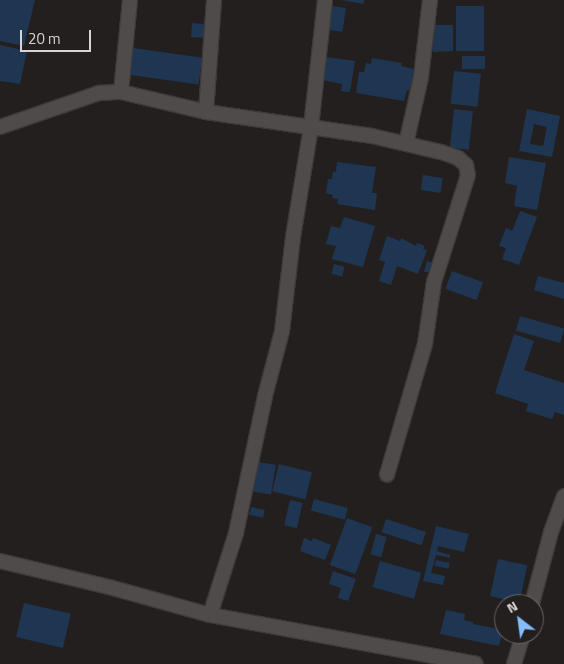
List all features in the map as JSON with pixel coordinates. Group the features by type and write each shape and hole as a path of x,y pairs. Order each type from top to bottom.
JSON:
{"street":[{"path":"121,92 130,0"},
{"path":"206,112 214,0"},
{"path":"210,615 236,533 265,396 282,331 293,237 311,127 325,0"},
{"path":"406,144 421,77 430,0"},
{"path":"0,128 98,93 121,92 206,112 311,127 406,144 458,158 466,166 468,175 434,282 425,344 387,475"},
{"path":"535,594 551,532 564,496"},
{"path":"0,561 109,587 210,615 476,664"},
{"path":"514,664 520,644"}],"building":[{"path":"0,0 35,0 24,46 0,41"},
{"path":"341,0 364,0 364,4"},
{"path":"331,6 346,8 343,32 328,30"},
{"path":"456,6 484,6 484,51 456,51"},
{"path":"192,23 205,24 204,38 191,37"},
{"path":"432,25 453,25 453,51 433,52 433,44 427,45"},
{"path":"0,45 27,51 20,84 0,81"},
{"path":"133,48 202,58 199,84 129,75"},
{"path":"462,56 485,56 485,69 462,69"},
{"path":"326,57 355,61 350,92 341,91 342,84 322,80"},
{"path":"372,58 402,63 401,66 414,69 410,91 407,90 404,101 356,93 359,72 364,72 366,63 371,64"},
{"path":"454,71 481,74 477,107 451,104"},
{"path":"454,109 473,111 469,150 450,148"},
{"path":"527,109 560,116 552,157 519,151","holes":["534,124 547,127 543,146 530,144"]},
{"path":"509,157 546,163 537,210 514,206 517,186 505,183"},
{"path":"337,162 376,167 372,193 377,193 375,210 337,204 338,199 332,198 333,195 326,193 328,179 332,179 333,172 336,172"},
{"path":"423,175 443,178 440,193 421,190"},
{"path":"520,211 537,217 519,265 502,259 506,248 499,246 506,228 512,231"},
{"path":"344,217 375,226 363,267 332,259 336,246 326,244 331,226 340,228"},
{"path":"387,236 400,241 401,238 416,246 417,243 425,246 423,249 427,250 418,274 397,266 391,285 379,281 385,262 379,260"},
{"path":"427,261 436,263 429,272 424,272"},
{"path":"334,264 345,267 342,277 331,274"},
{"path":"452,271 483,282 477,300 446,289"},
{"path":"538,276 564,283 564,299 534,290"},
{"path":"520,316 564,329 560,343 516,330"},
{"path":"514,334 534,341 524,370 564,383 564,415 555,412 552,419 526,411 528,404 495,393"},
{"path":"258,462 276,465 271,494 253,492"},
{"path":"279,464 312,472 305,499 272,491"},
{"path":"314,499 348,508 345,520 311,511"},
{"path":"290,500 303,503 297,528 284,525"},
{"path":"251,507 265,510 263,518 249,515"},
{"path":"347,518 372,527 355,574 330,565"},
{"path":"386,519 426,532 422,545 382,532"},
{"path":"436,526 469,534 464,552 438,546 437,551 450,555 450,558 436,555 431,573 445,576 443,585 423,581"},
{"path":"376,534 387,537 381,557 371,554"},
{"path":"304,538 312,541 313,538 331,545 325,560 300,551"},
{"path":"498,559 527,565 521,594 494,594 494,597 490,596"},
{"path":"436,560 450,563 448,569 435,566"},
{"path":"380,561 421,573 414,599 373,587"},
{"path":"333,571 356,579 348,601 338,598 341,588 329,584"},
{"path":"24,603 71,614 63,648 16,637"},
{"path":"446,610 465,614 464,620 473,622 473,624 494,628 494,644 500,644 499,646 440,634"}]}
